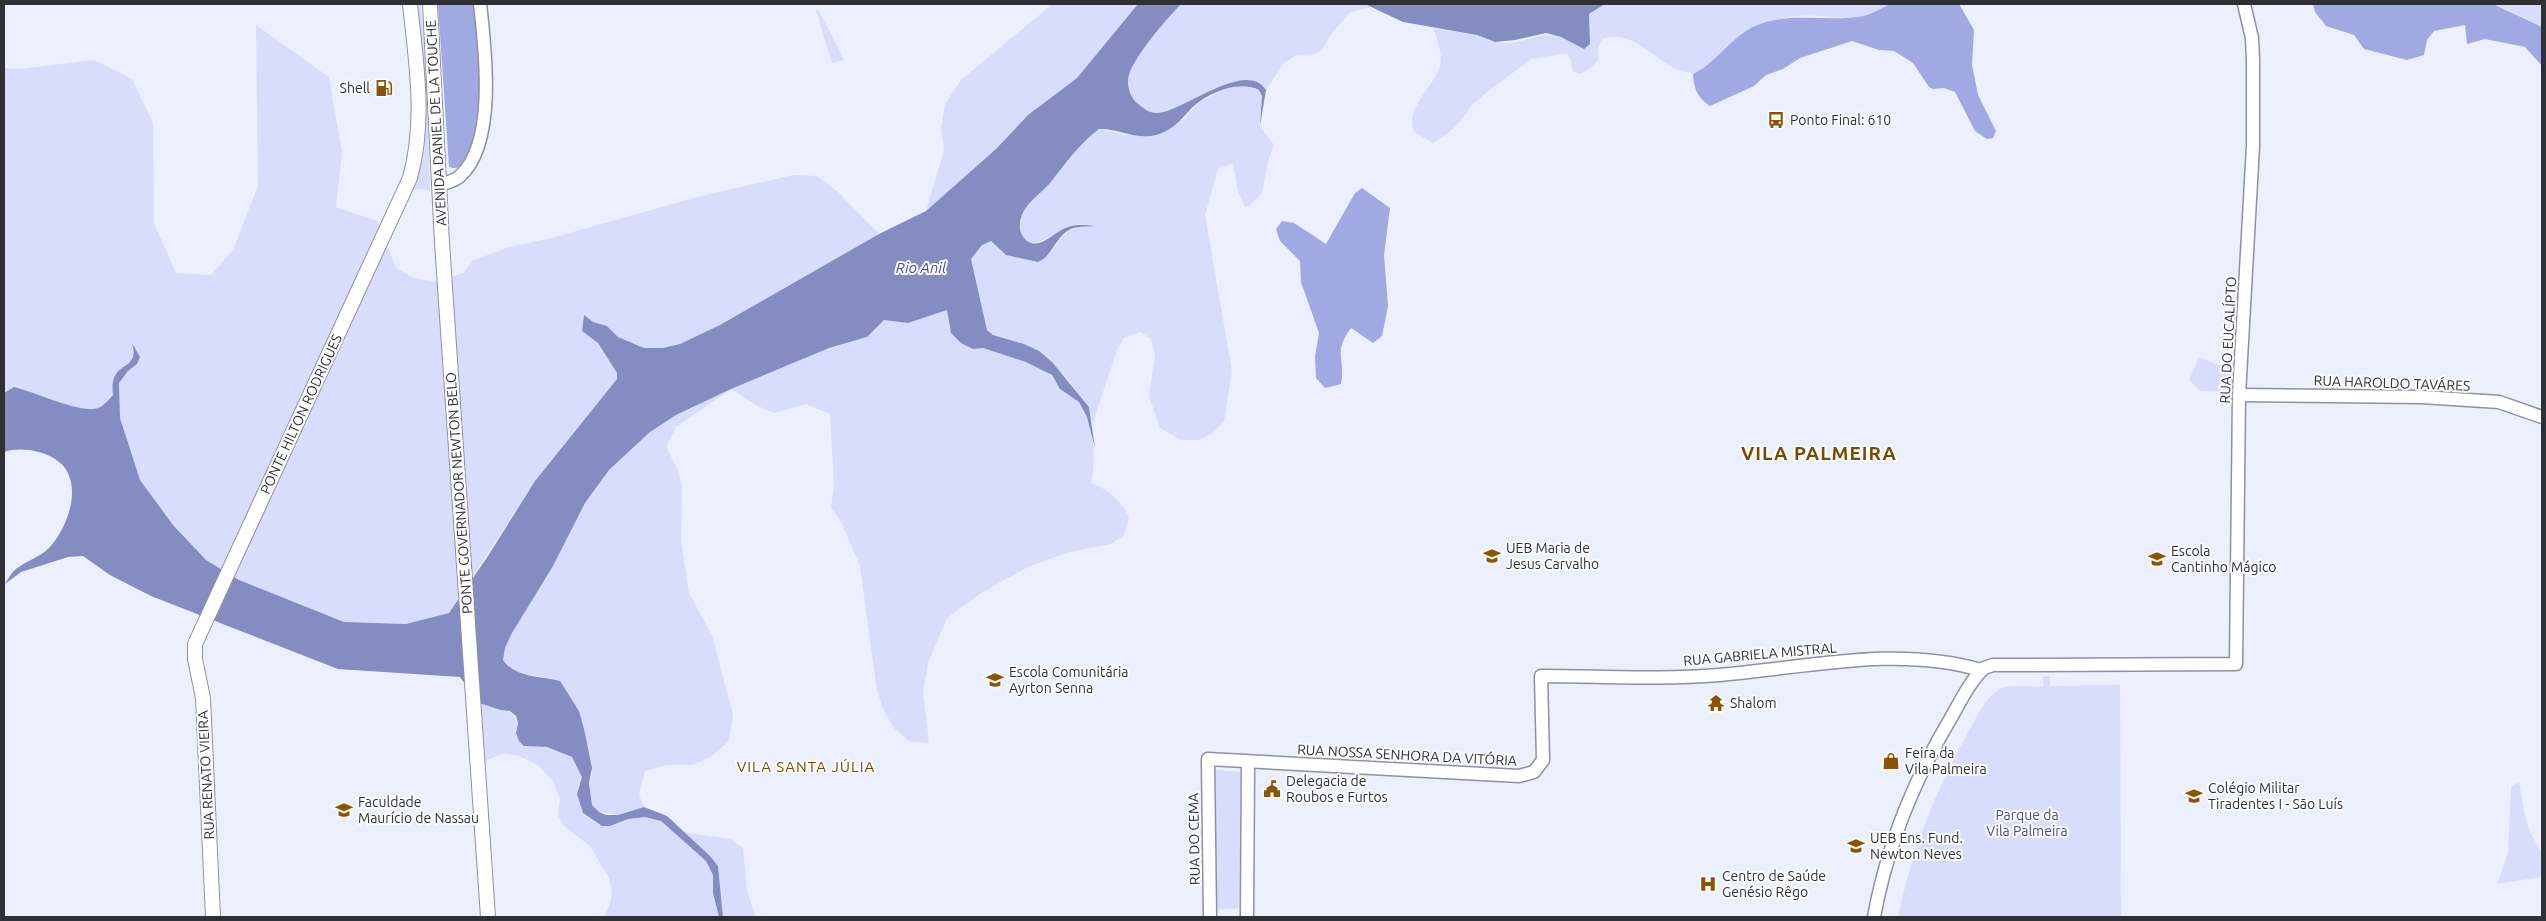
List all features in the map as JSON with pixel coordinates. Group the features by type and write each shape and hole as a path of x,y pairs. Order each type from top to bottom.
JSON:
{"main road":[{"name":"AVENIDA DANIEL DE LA TOUCHE","path":"404,195 414,164 420,129 410,4"},
{"name":"AVENIDA DANIEL DE LA TOUCHE","path":"430,4 442,243"},
{"name":"PONTE HILTON RODRIGUES","path":"198,633 404,195"},
{"name":"PONTE GOVERNADOR NEWTON BELO","path":"442,243 488,917"},
{"name":"RUA RENATO VIEIRA","path":"198,633 195,652 203,698 213,917"}],"street":[{"path":"439,185 458,178 468,166 477,147 481,131 486,85 480,4"},
{"name":"RUA DO EUCALÍPTO","path":"2236,664 2239,395 2253,146 2253,60 2248,17 2244,4"},
{"name":"RUA HAROLDO TAVÁRES","path":"2239,395 2422,397 2499,402 2542,417"},
{"name":"RUA GABRIELA MISTRAL","path":"1541,676 1670,677 1718,675 1883,658 1948,662 1987,667 2236,664"},
{"path":"1874,917 1891,847 1906,806 1937,742 1987,667"},
{"name":"RUA NOSSA SENHORA DA VITÓRIA","path":"1208,760 1527,775 1534,772 1543,760 1541,676"},
{"name":"RUA DO CEMA","path":"1208,760 1210,917"},
{"path":"1247,917 1248,762"}],"green space":[{"path":"413,4 421,4 427,89 430,190 413,189 422,156 425,131"},
{"path":"1048,4 1138,4 1077,78 1028,115 996,149 926,211 944,150 941,128 945,104 961,80 1049,7"},
{"path":"1181,4 1365,4 1371,7 1350,12 1329,37 1322,50 1310,56 1296,55 1284,63 1266,90 1257,82 1244,80 1214,89 1168,110 1157,113 1151,112 1142,107 1132,97 1128,86 1129,75 1145,48"},
{"path":"1605,4 1890,4 1870,14 1858,17 1800,16 1782,19 1735,44 1700,72 1696,73 1679,70 1668,65 1626,38 1602,39 1598,48 1599,59 1592,67 1580,74 1572,71 1571,60 1567,53 1532,59 1492,88 1472,105 1461,121 1433,143 1414,132 1412,122 1414,112 1435,77 1441,59 1434,29 1471,34 1492,41 1507,43 1546,35 1556,36 1569,40 1584,49 1590,44 1589,14"},
{"path":"2493,4 2542,4 2542,27 2497,5"},
{"path":"818,9 844,60 832,63 816,10"},
{"path":"256,25 329,77 342,152 336,207 377,221 396,268 414,278 434,282 464,273 472,261 509,247 548,239 701,196 794,175 817,176 838,192 879,234 720,325 680,344 663,348 644,348 618,337 607,326 593,322 584,316 582,331 598,343 617,373 617,379 535,481 449,613 406,624 344,622 239,580 206,560 173,525 140,480 120,418 119,383 128,371 137,364 140,357 132,345 132,359 115,376 113,395 98,408 80,408 15,387 4,393 4,68 19,69 94,60 132,79 153,123 154,223 176,273 211,275 233,250 258,186"},
{"path":"1241,85 1259,90 1262,96 1260,126 1274,145 1269,158 1262,193 1249,206 1245,207 1238,192 1233,163 1218,169 1205,215 1232,371 1224,421 1211,434 1198,440 1181,440 1160,428 1149,396 1155,354 1151,339 1140,332 1124,338 1117,350 1093,422 1089,407 1065,376 1024,344 993,335 987,330 971,259 982,245 991,241 1006,255 1038,262 1052,251 1064,235 1079,228 1091,226 1078,224 1035,244 1024,239 1020,224 1021,217 1028,205 1078,148 1099,129 1127,135 1185,119 1196,106 1210,96"},
{"path":"947,310 951,333 973,349 983,348 1042,369 1066,393 1079,402 1088,419 1093,441 1093,474 1091,483 1109,492 1126,511 1129,517 1124,535 1111,544 1069,552 1028,567 981,593 947,618 928,663 923,691 929,743 909,741 894,728 884,711 877,691 860,566 842,524 831,507 834,486 830,414 806,404 774,413 758,406 731,389 829,348 867,337 884,320 908,323"},
{"path":"2199,357 2235,372 2234,392 2201,391 2189,380"},
{"path":"731,389 676,427 666,447 677,468 682,486 681,542 689,593 712,635 733,715 729,741 711,757 692,765 667,765 645,771 639,795 644,807 618,815 599,812 592,805 589,795 592,768 543,677 517,673 503,660 505,648 512,633 553,566 585,503 609,470 650,432 676,415"},
{"name":"Parque da Vila Palmeira","path":"2043,676 2050,676 2050,686 2120,685 2121,917 1898,917 1918,843 1927,819 1947,772 1986,702 1998,690 2003,688 2014,686 2043,687"},
{"path":"479,703 512,714 517,725 516,733 524,746 547,747 572,757 582,777 577,794 583,814 602,826 610,826 628,819 645,817 661,821 706,861 713,875 713,893 719,917 604,917 610,904 612,892 609,878 590,846 564,826 558,815 560,798 552,780 538,765 519,756 504,753 481,763"},
{"path":"1216,770 1240,772 1240,908 1216,910"},
{"path":"2519,782 2530,832 2542,853 2542,877 2497,884 2508,853 2511,787"},
{"path":"682,832 730,839 743,848 747,891 756,917 723,917 718,866"}],"shaded area":[{"path":"438,4 474,4 479,46 482,89 478,118 469,152 465,161 456,168 449,167"},
{"path":"1890,4 1959,4 1974,30 1972,65 1978,95 1996,131 1993,138 1987,139 1975,131 1955,92 1944,88 1933,89 1929,87 1913,63 1894,51 1879,50 1852,41 1800,58 1783,69 1766,75 1754,86 1710,106 1697,92 1693,74 1711,62 1752,27 1786,18 1846,18 1862,16"},
{"path":"2313,4 2493,4 2542,27 2542,66 2525,47 2485,39 2467,44 2465,25 2434,31 2427,40 2424,55 2407,60 2364,49 2354,35 2326,26 2315,12"},
{"path":"1362,188 1390,208 1384,255 1388,306 1382,336 1373,343 1351,328 1342,344 1341,384 1325,388 1316,378 1315,357 1319,333 1301,282 1300,261 1280,241 1276,229 1282,221 1294,223 1326,244 1355,193"}],"water":[{"name":"Rio Anil","path":"1138,4 1181,4 1152,38 1132,67 1128,86 1132,97 1137,103 1149,111 1157,113 1230,83 1244,80 1257,82 1266,90 1260,126 1262,96 1259,90 1241,86 1222,90 1203,99 1174,126 1156,135 1141,136 1099,129 1079,148 1050,183 1025,208 1020,221 1022,236 1031,243 1036,244 1068,227 1078,225 1095,226 1077,227 1066,232 1047,255 1038,262 1006,255 991,241 982,245 971,259 987,330 993,335 1024,344 1039,351 1052,362 1089,407 1095,448 1087,417 1079,402 1060,389 1052,375 1026,362 983,348 973,349 961,343 951,333 947,310 908,323 884,320 867,337 829,348 731,389 676,415 650,432 609,470 585,503 553,566 512,633 505,648 503,660 508,666 521,673 560,681 579,711 592,768 589,783 592,805 599,812 606,815 618,815 644,807 667,816 710,856 718,866 723,917 719,917 713,893 713,875 706,861 661,821 645,817 628,819 610,826 602,826 583,813 577,794 582,777 572,757 547,747 524,746 519,741 516,733 518,723 516,716 510,711 479,703 460,677 338,669 151,596 110,575 83,556 68,557 21,572 5,584 15,570 49,548 56,539 68,516 72,490 70,478 64,467 55,459 43,453 30,450 10,450 4,452 4,393 14,387 80,408 98,408 113,395 115,376 132,359 134,353 132,343 140,357 137,364 128,371 119,383 120,418 140,480 173,525 206,560 239,580 344,622 406,624 449,613 488,556 535,481 617,379 617,373 598,343 582,331 584,315 593,322 607,326 618,337 644,348 663,348 680,344 720,325 879,234 926,211 996,149 1028,115 1077,78"},
{"path":"1365,4 1605,4 1589,14 1590,44 1584,49 1561,37 1546,33 1515,40 1495,42 1477,35 1403,22"}],"place":[{"name":"Shell","path":"384,88"},
{"name":"Ponto Final: 610","path":"1776,120"},
{"name":"UEB Maria de Jesus Carvalho","path":"1492,556"},
{"name":"Escola Cantinho Mágico","path":"2157,559"},
{"name":"Escola Comunitária Ayrton Senna","path":"995,680"},
{"name":"Shalom","path":"1716,703"},
{"name":"Feira da Vila Palmeira","path":"1891,761"},
{"name":"Delegacia de Roubos e Furtos","path":"1272,789"},
{"name":"Colégio Militar Tiradentes I - São Luís","path":"2194,796"},
{"name":"Faculdade Maurício de Nassau","path":"344,810"},
{"name":"UEB Ens. Fund. Newton Neves","path":"1856,846"},
{"name":"Centro de Saúde Genésio Rêgo","path":"1708,884"}],"district":[{"name":"VILA PALMEIRA","path":"1819,453"},
{"name":"VILA SANTA JÚLIA","path":"806,767"}]}
